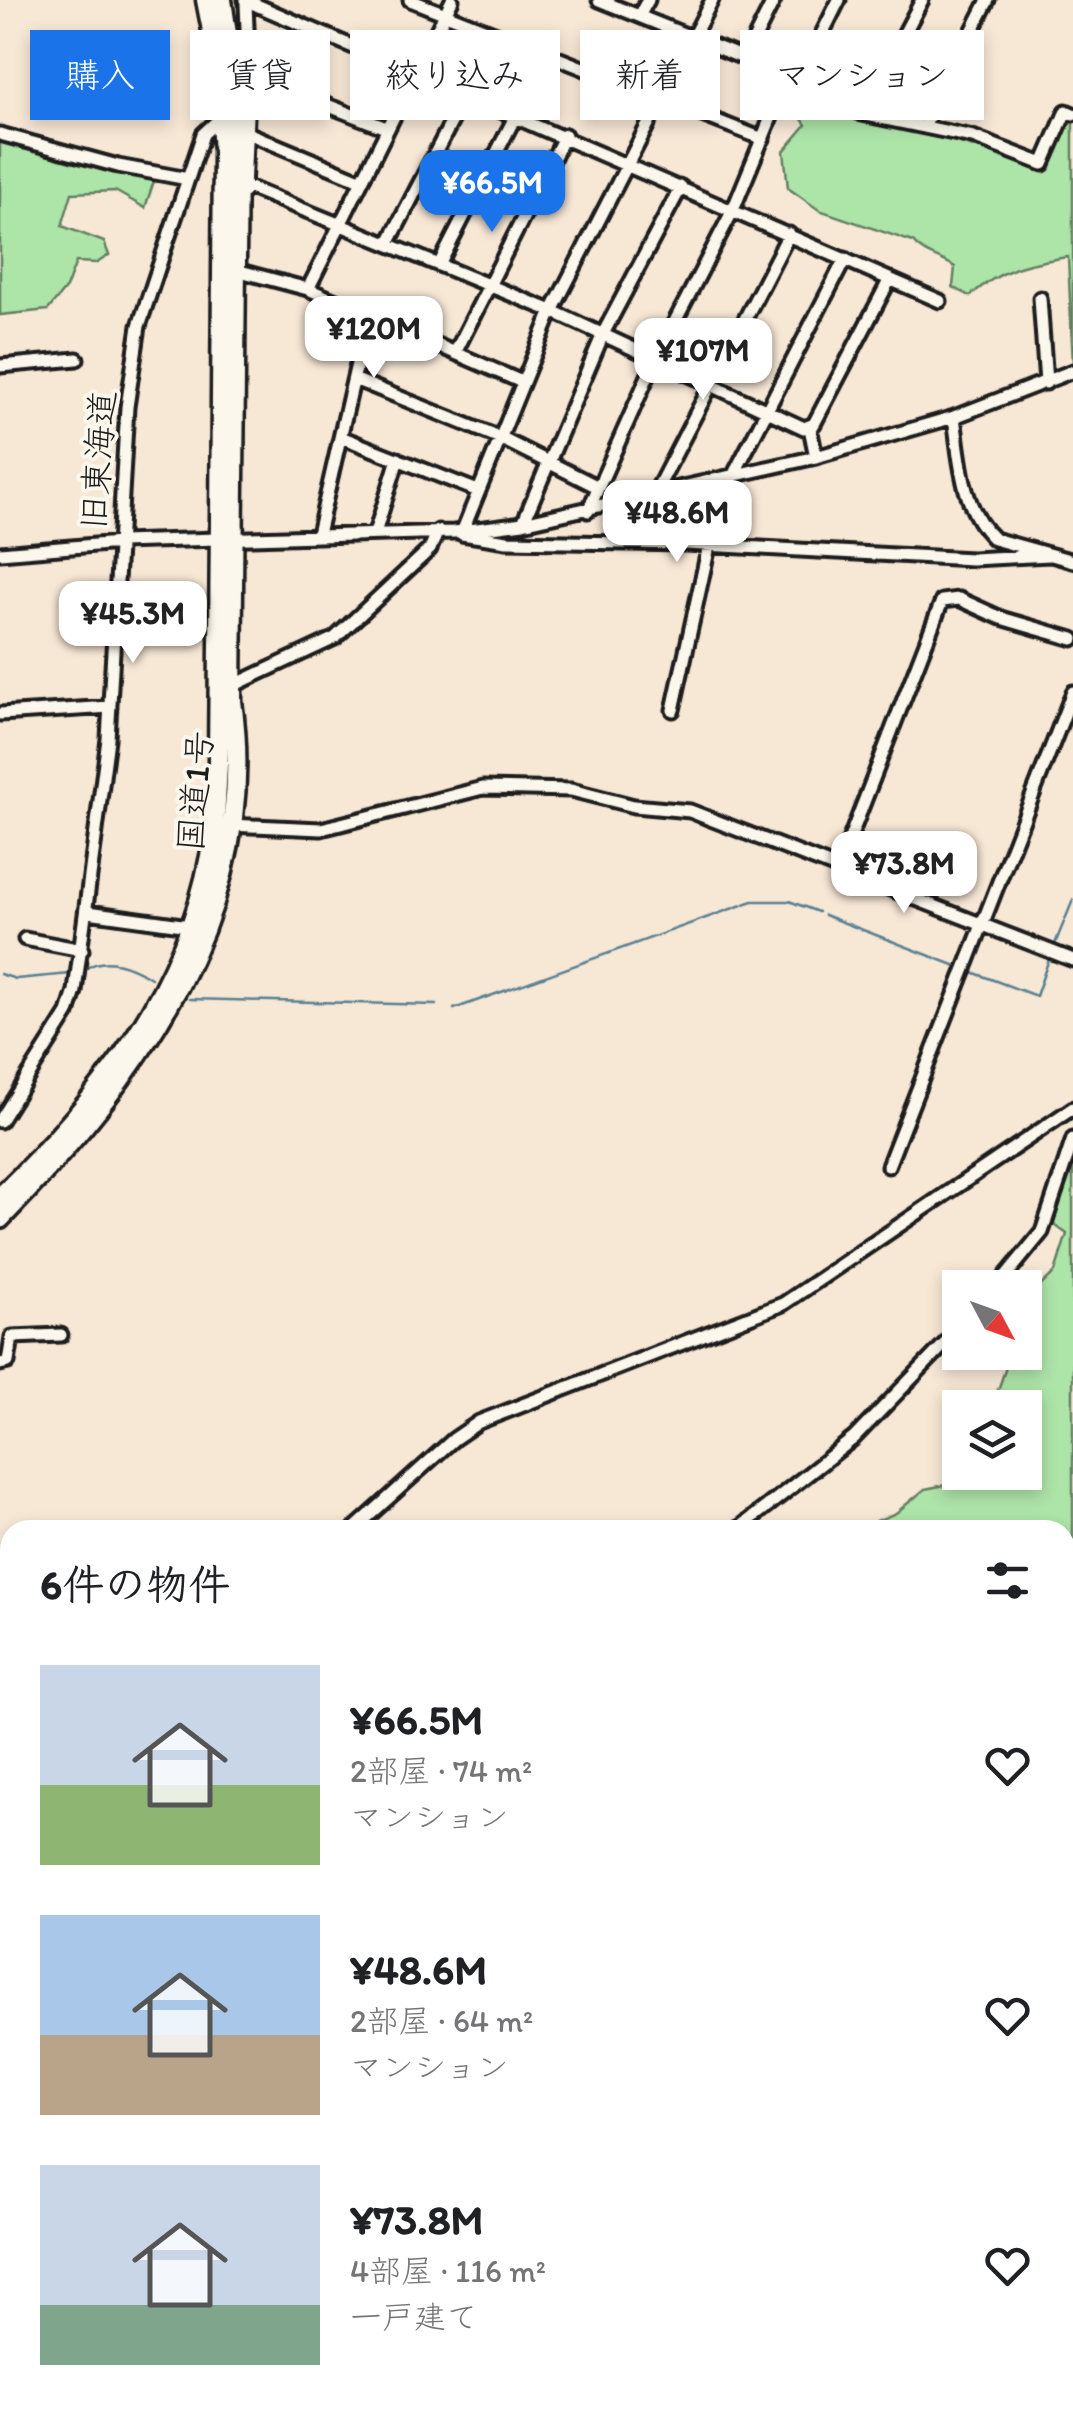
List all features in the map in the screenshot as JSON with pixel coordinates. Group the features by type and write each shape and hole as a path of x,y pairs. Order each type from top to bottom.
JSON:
{"highway":[{"name":"国道1号","path":"206,0 212,30"},
{"name":"国道1号","path":"222,0 224,30"},
{"name":"国道1号","path":"0,1197 104,1096 143,1028 205,882 215,825 226,689 229,120"},
{"name":"国道1号","path":"227,539 236,270 230,120"},
{"name":"国道1号","path":"0,1219 154,1035 192,959 216,893 229,825 235,753 226,689"}],"street":[{"path":"410,0 580,67"},
{"path":"437,30 452,0"},
{"path":"599,0 673,30"},
{"path":"639,16 648,0"},
{"path":"696,30 712,0"},
{"path":"759,30 774,0"},
{"path":"824,30 840,0"},
{"path":"906,30 922,0"},
{"path":"926,121 986,3 971,0"},
{"path":"247,30 246,2 350,46"},
{"path":"330,109 386,128"},
{"path":"917,120 1043,164 1066,111 1073,114"},
{"name":"旧東海道","path":"0,1121 68,1013 82,950 110,707 126,407 139,326 203,134 218,120"},
{"path":"236,246 249,120"},
{"path":"308,288 390,120"},
{"path":"388,244 452,120"},
{"path":"440,264 513,120"},
{"path":"528,120 940,301"},
{"path":"458,531 552,311 650,120"},
{"path":"713,120 763,140"},
{"path":"588,511 656,358 733,210 771,120"},
{"path":"0,134 118,166 188,179"},
{"path":"250,134 360,180"},
{"path":"455,353 565,135"},
{"path":"245,186 552,311 810,428"},
{"path":"523,522 603,334 681,187"},
{"path":"654,495 788,234"},
{"path":"732,478 845,259"},
{"path":"236,270 308,288 522,382"},
{"path":"816,457 810,428 890,279"},
{"path":"1040,298 1046,383"},
{"path":"318,534 368,316"},
{"path":"0,366 77,360"},
{"path":"0,553 119,542 458,531 588,511 816,457 954,416 1073,371"},
{"path":"354,379 500,438 598,488"},
{"path":"954,416 963,483 985,530 994,539 1073,561"},
{"path":"341,436 478,490"},
{"path":"374,533 398,459"},
{"path":"226,689 335,638 430,549 438,531"},
{"path":"458,531 508,541 972,559 1050,555"},
{"path":"674,710 708,546"},
{"path":"838,869 942,601 958,599 1001,618 1073,639"},
{"path":"888,1166 1073,692"},
{"path":"0,714 110,707"},
{"path":"229,825 321,828 464,790 570,790 634,806 690,812 1073,960"},
{"path":"88,912 189,926"},
{"path":"25,939 82,950"},
{"path":"364,1520 454,1439 480,1422 783,1304 1073,1108"},
{"path":"1011,1270 1042,1232 1073,1139"},
{"path":"0,1364 8,1362 12,1337 62,1335"},
{"path":"750,1520 854,1438 942,1347"}],"green space":[{"path":"803,120 881,120 1045,171 1066,122 1073,120 1073,364 1068,257 1016,268 970,296 953,287 955,267 913,242 819,210 788,188 784,151 806,125"},
{"path":"0,139 154,181 145,208 115,191 72,193 62,226 104,242 109,255 97,263 76,262 66,288 48,310 0,315"},
{"path":"1073,1151 1073,1520 879,1520 896,1513 925,1489 942,1486 942,1490 1042,1490 1042,1390 998,1390 1005,1370 1042,1370 1042,1284 1055,1272 1067,1234 1052,1223"}],"waterway":[{"path":"1055,944 1073,900"},
{"path":"454,1009 753,901 789,901 818,912"},
{"path":"824,915 959,967"},
{"path":"972,972 1036,996 1049,959"},
{"path":"84,970 109,962 151,978"},
{"path":"0,974 16,979 70,974"},
{"path":"190,999 436,1005"}]}
